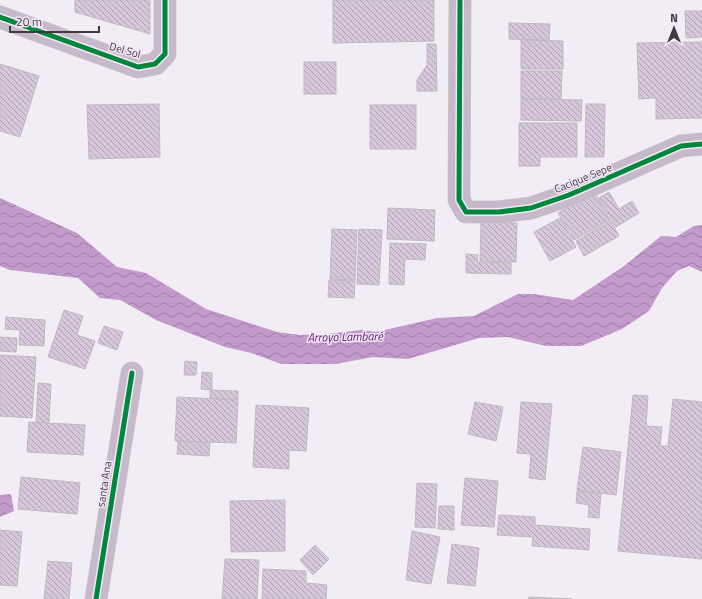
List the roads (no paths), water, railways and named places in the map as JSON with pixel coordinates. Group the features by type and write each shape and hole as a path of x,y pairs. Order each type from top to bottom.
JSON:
{"street":[{"name":"Del Sol","path":"0,17 138,66 155,64 165,54 165,0"},
{"name":"Cacique Sepe","path":"460,0 459,200 466,212 499,212 531,208 569,195 681,146 702,144"},
{"name":"santa Ana","path":"96,599 132,373"}],"water":[{"name":"Arroyo Lambaré","path":"0,198 77,233 117,267 146,273 206,309 277,332 300,335 328,334 361,330 376,332 437,318 474,316 518,294 534,294 573,300 624,266 661,236 676,237 694,226 702,225 702,272 689,266 677,271 662,288 649,311 622,329 581,346 546,346 508,337 479,338 408,359 373,357 336,364 281,364 251,353 225,347 156,320 120,300 100,298 78,278 10,270 0,266"},
{"path":"11,494 14,511 0,517 0,495"}]}
